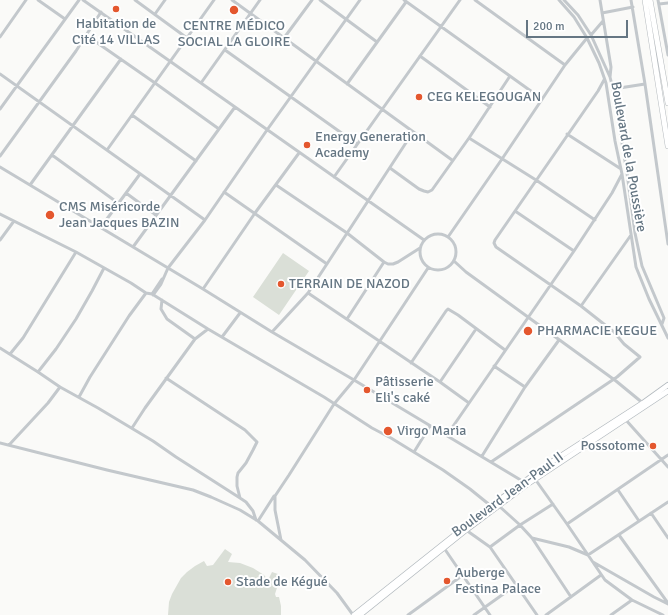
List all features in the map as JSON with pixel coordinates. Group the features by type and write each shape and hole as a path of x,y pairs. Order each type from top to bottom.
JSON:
{"main road":[{"path":"645,0 668,146"},
{"path":"650,0 668,103"},
{"name":"Boulevard Jean-Paul II","path":"360,615 466,530 499,506 525,483 535,479 625,419 668,385"},
{"name":"Boulevard Jean-Paul II","path":"354,615 491,506 573,448 644,404 668,391"}],"street":[{"path":"0,37 26,0"},
{"path":"38,0 65,19"},
{"path":"0,109 79,0"},
{"path":"83,0 424,240"},
{"path":"135,0 187,38"},
{"path":"155,14 165,0"},
{"path":"107,150 214,0"},
{"path":"232,0 452,160"},
{"path":"202,84 260,0"},
{"path":"284,38 312,0"},
{"path":"320,0 377,42"},
{"path":"153,294 161,284 168,268 205,220 360,0"},
{"path":"334,177 460,0"},
{"path":"475,0 565,65"},
{"name":"Boulevard de la Poussière","path":"559,0 574,17 587,38 606,82 636,267 668,338"},
{"name":"Boulevard de la Poussière","path":"564,0 578,15 590,35 610,77 627,173 635,233 642,266 664,318 662,324"},
{"path":"600,0 611,67 610,77"},
{"path":"632,0 668,244"},
{"path":"658,0 668,55"},
{"path":"347,84 405,1 542,99"},
{"path":"659,4 668,3"},
{"path":"602,13 633,7"},
{"path":"0,156 101,12"},
{"path":"590,35 603,21"},
{"path":"86,35 219,129"},
{"path":"448,237 565,65 587,38"},
{"path":"225,50 357,144"},
{"path":"420,56 490,107"},
{"path":"30,185 121,59"},
{"path":"0,74 205,220"},
{"path":"390,168 419,189 428,192 432,190 452,160 470,138 510,76"},
{"path":"491,462 613,379 640,357 624,344 614,332 581,306 496,247 494,243 604,80"},
{"path":"613,89 645,84"},
{"path":"133,247 235,107"},
{"path":"132,115 196,161"},
{"path":"272,332 308,293 413,132"},
{"path":"567,134 621,169"},
{"path":"470,138 595,220"},
{"path":"203,289 299,152"},
{"path":"52,155 118,203"},
{"path":"0,167 203,289 240,313 525,483"},
{"path":"446,435 529,318 595,220 622,174 627,173"},
{"path":"101,227 140,174"},
{"path":"276,185 388,264 398,262 420,248"},
{"path":"224,192 327,264"},
{"path":"126,193 156,215"},
{"path":"515,211 574,251"},
{"path":"0,214 76,252 146,293 153,294 222,338 414,452 456,479 491,506"},
{"path":"0,240 14,221"},
{"path":"438,234 448,237 455,245 456,256 454,261 450,266 439,271 428,268 423,264 419,253 424,240 438,234"},
{"path":"581,306 631,235"},
{"path":"10,354 23,338 76,252"},
{"path":"454,261 466,272 613,379 644,404"},
{"path":"347,319 384,262"},
{"path":"38,372 56,349 76,318 104,268"},
{"path":"257,521 289,475 334,404 354,380 428,268"},
{"path":"79,397 129,316 146,293"},
{"path":"308,293 469,403"},
{"path":"162,300 161,309 167,319 195,339"},
{"path":"411,363 448,309 505,350"},
{"path":"222,338 240,313"},
{"path":"440,382 476,328"},
{"path":"132,428 195,339 208,329"},
{"path":"482,456 525,387 559,340"},
{"path":"0,348 60,387 132,428 246,502 253,511 257,521"},
{"path":"494,366 525,387"},
{"path":"166,378 245,430 256,440 257,442 246,463 238,473 237,486 240,498"},
{"path":"9,445 48,403 60,387"},
{"path":"625,419 668,467"},
{"path":"414,452 430,426"},
{"path":"0,443 193,490 240,510 281,540 317,571 354,615"},
{"path":"567,524 668,455"},
{"path":"535,479 601,575 632,600 663,615"},
{"path":"618,490 640,521"},
{"path":"275,496 275,510 281,540"},
{"path":"588,555 668,502"},
{"path":"490,547 520,525 553,504"},
{"path":"499,506 532,538 571,597"},
{"path":"651,513 668,538"},
{"path":"466,530 490,547 537,615"},
{"path":"619,535 668,604"},
{"path":"532,538 569,547 588,555"},
{"path":"444,548 490,615"},
{"path":"592,561 668,604"},
{"path":"408,615 463,575"},
{"path":"546,615 601,575"},
{"path":"474,615 516,585"},
{"path":"611,615 632,600"}],"shaded area":[{"name":"TERRAIN DE NAZOD","path":"283,253 309,271 279,315 253,297"},
{"name":"Stade de Kégué","path":"225,549 232,554 228,562 240,563 253,568 264,575 268,580 272,572 281,575 275,594 276,597 279,597 281,615 168,615 169,602 181,578 195,566 204,561 207,566 213,565"}],"place":[{"name":"Habitation de Cité 14 VILLAS","path":"116,9"},
{"name":"CENTRE MÉDICO SOCIAL LA GLOIRE","path":"234,10"},
{"name":"CEG KELEGOUGAN","path":"419,97"},
{"name":"Energy Generation Academy","path":"307,145"},
{"name":"CMS Miséricorde Jean Jacques BAZIN","path":"50,215"},
{"name":"TERRAIN DE NAZOD","path":"281,284"},
{"name":"PHARMACIE KEGUE","path":"528,331"},
{"name":"Pâtisserie Eli's caké","path":"367,390"},
{"name":"Virgo Maria","path":"388,431"},
{"name":"Possotome","path":"653,446"},
{"name":"Auberge Festina Palace","path":"447,581"},
{"name":"Stade de Kégué","path":"228,582"}]}
